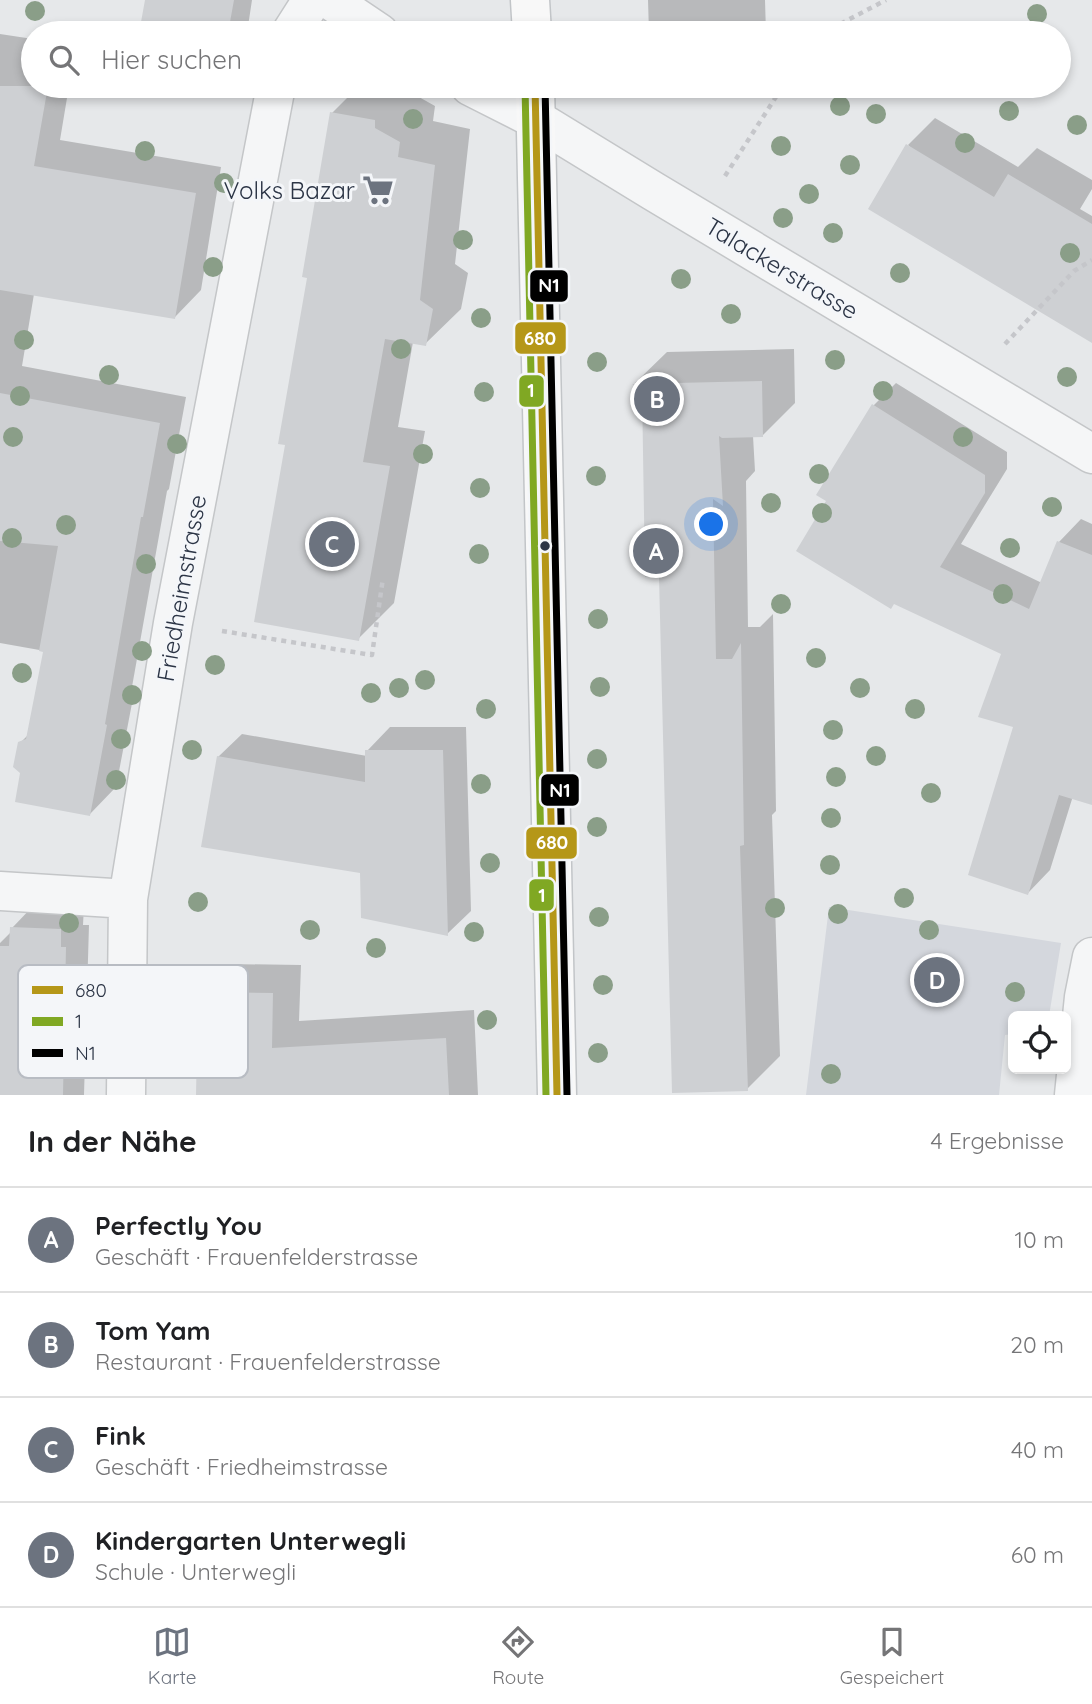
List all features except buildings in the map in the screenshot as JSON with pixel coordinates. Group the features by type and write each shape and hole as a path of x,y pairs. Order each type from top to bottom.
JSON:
{"main road":[{"path":"530,0 531,21"},
{"path":"536,103 557,1095"}],"street":[{"path":"299,21 312,0"},
{"path":"330,0 361,21"},
{"name":"Friedheimstrasse","path":"127,965 128,899 173,623 274,98"},
{"name":"Talackerstrasse","path":"517,98 536,103 653,191 1092,454"},
{"path":"0,891 128,899"},
{"path":"1074,1095 1084,997 1092,957"}],"path":[{"path":"846,21 886,0"},
{"path":"719,185 775,98"},
{"path":"998,352 1074,271 1092,260"},
{"path":"173,623 372,654 383,578"}],"shaded area":[{"path":"829,907 1061,943 1050,1011 1008,1011 1008,1035 1005,1035 999,1095 806,1095"}],"transit line":[{"name":"1","path":"525,98 546,1095"},
{"name":"680","path":"535,98 557,1095"},
{"name":"N1","path":"545,98 567,1095"}],"place":[{"name":"Volks Bazar","path":"378,190"},
{"name":"Tom Yam","path":"657,399"},
{"name":"Fink","path":"332,544"},
{"name":"Perfectly You","path":"656,551"},
{"name":"Kindergarten Unterwegli","path":"937,980"}]}
